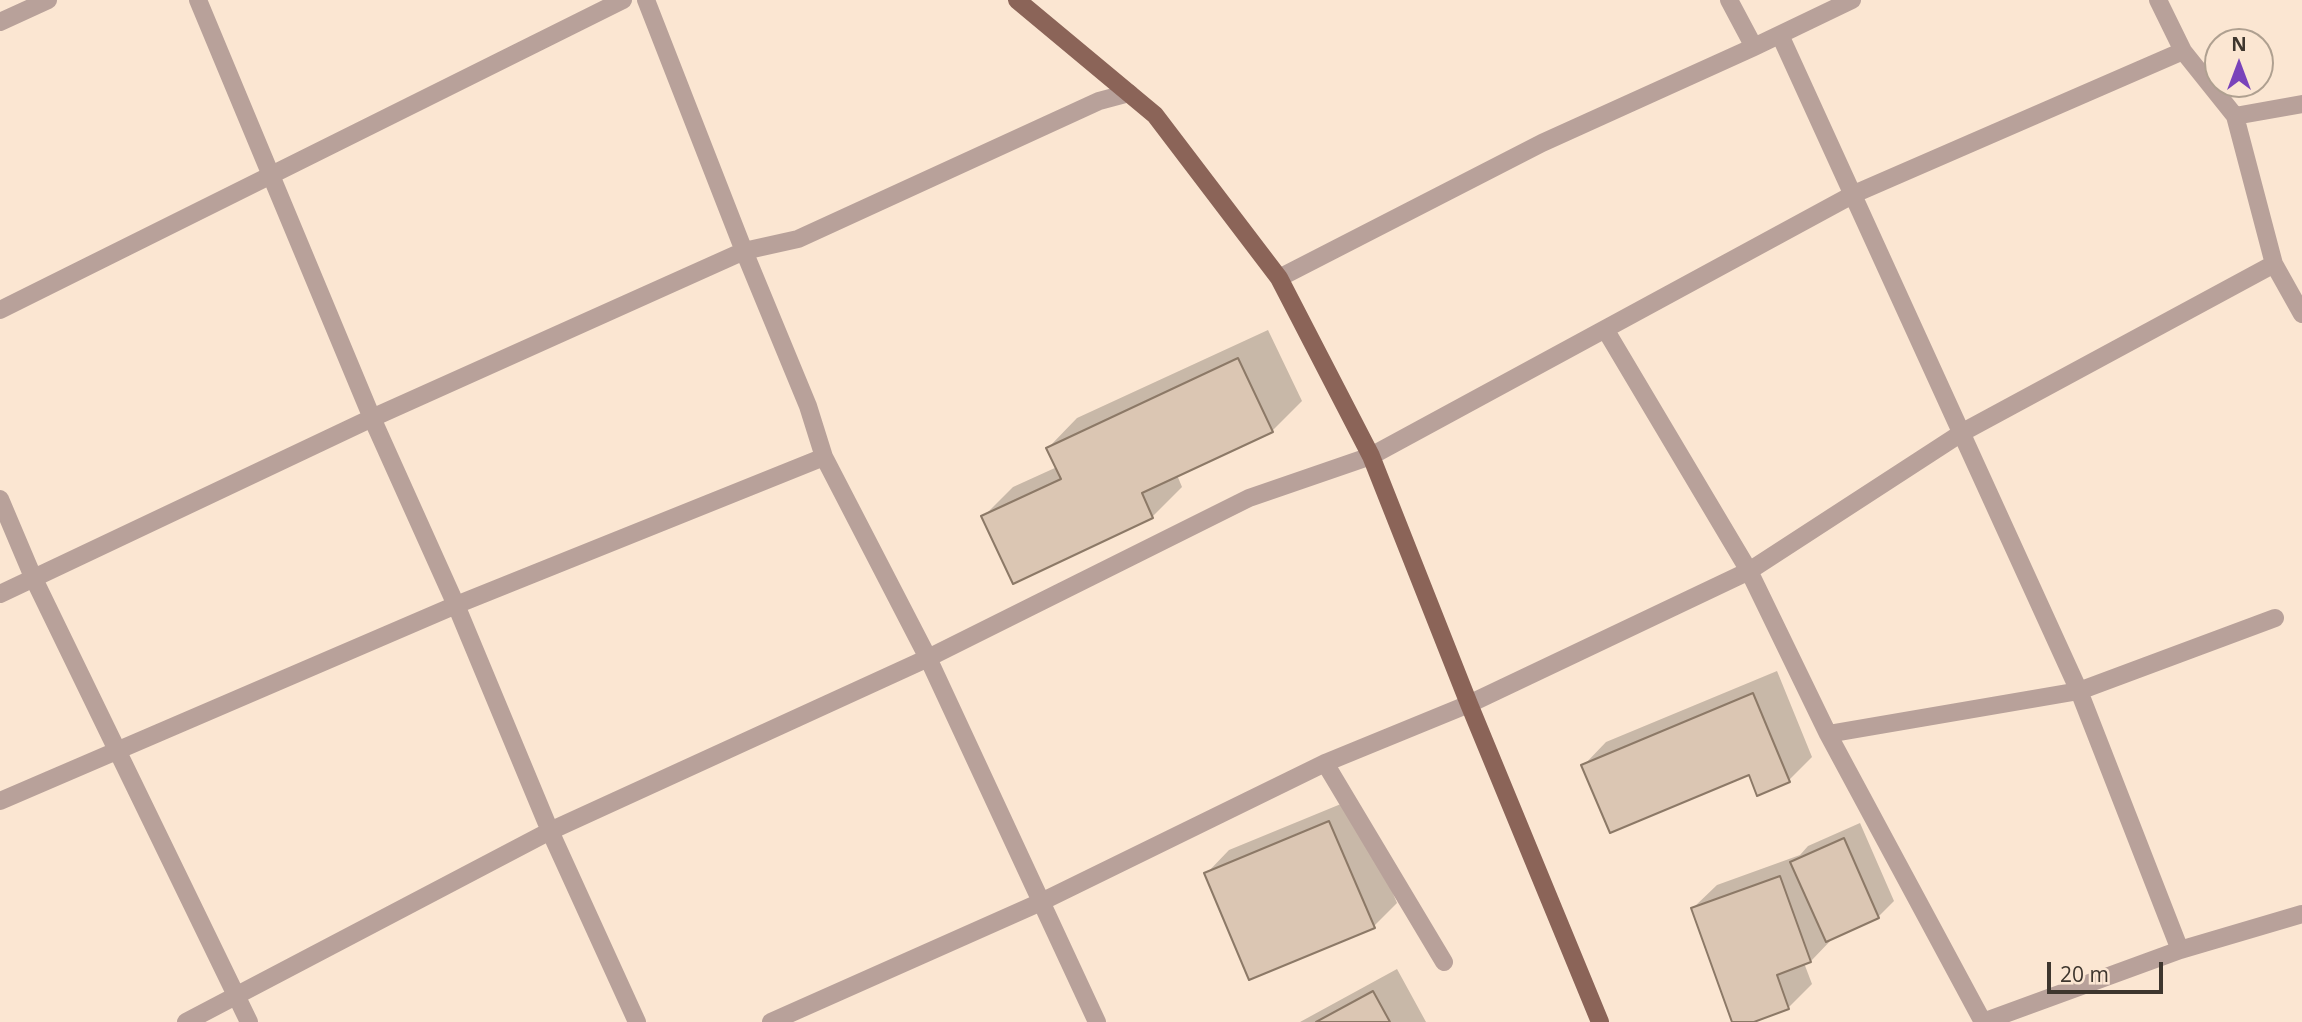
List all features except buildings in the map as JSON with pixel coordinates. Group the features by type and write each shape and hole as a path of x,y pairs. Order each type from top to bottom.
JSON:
{"main road":[{"path":"1017,0 1155,115 1279,278 1371,456 1469,704 1600,1022"}],"street":[{"path":"0,22 48,0"},
{"path":"198,0 372,418 456,605 550,831 637,1022"},
{"path":"0,310 623,0"},
{"path":"646,0 807,406 824,457 928,658 1097,1022"},
{"path":"1730,0 1754,47"},
{"path":"1279,278 1542,143 1852,0"},
{"path":"2158,0 2183,51 2235,116 2274,264 2302,314"},
{"path":"1780,35 2080,691 2180,950"},
{"path":"186,1022 550,831 928,658 1249,498 1371,456 1854,194 2183,51"},
{"path":"0,594 372,418 744,251 797,239 1098,102 1129,93"},
{"path":"2235,116 2302,104"},
{"path":"771,1022 1041,902 1325,763 1469,704 1749,571 1963,432 2274,264"},
{"path":"1605,329 1749,571 1828,734 1983,1022 2180,950 2302,914"},
{"path":"0,801 456,605 824,457"},
{"path":"0,499 33,577 249,1022"},
{"path":"1828,734 2080,691 2275,618"},
{"path":"1325,763 1444,962"}]}
